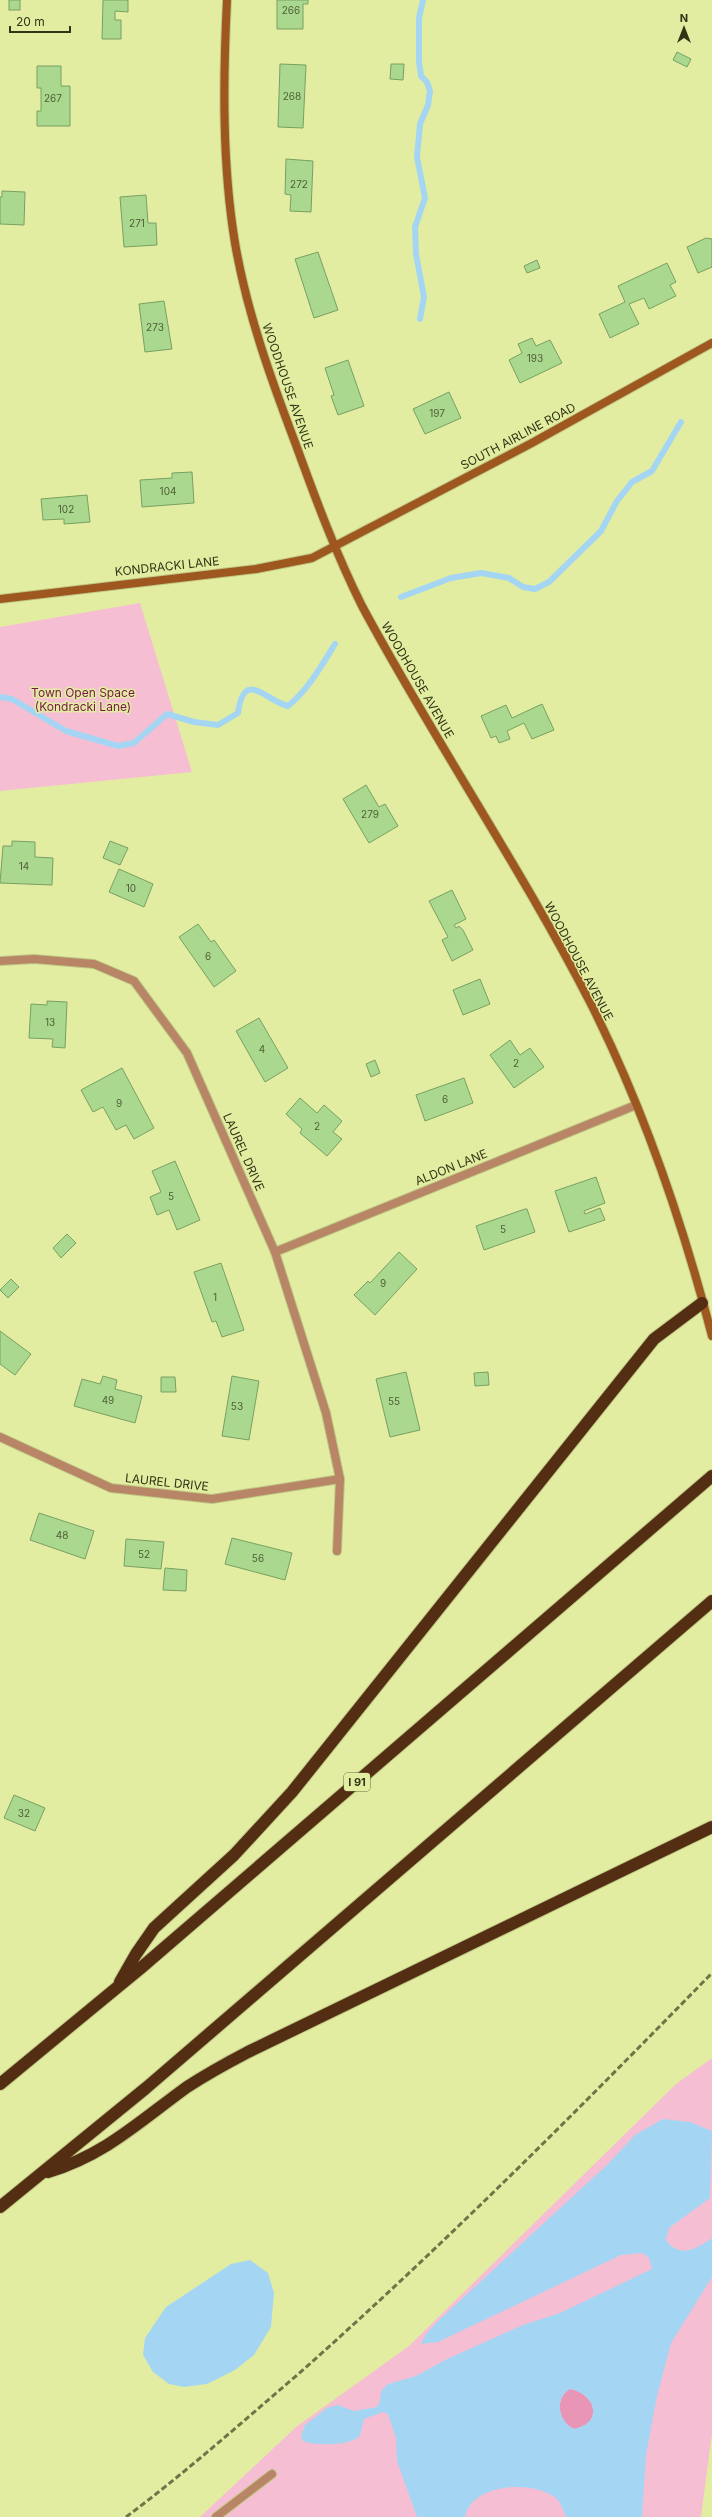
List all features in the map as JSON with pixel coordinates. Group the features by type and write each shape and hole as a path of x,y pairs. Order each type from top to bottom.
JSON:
{"highway":[{"path":"116,1989 136,1954 154,1928 234,1855 292,1792 654,1339 702,1303"},
{"name":"I 91","path":"0,2084 116,1989 712,1476"},
{"path":"0,2207 146,2088 712,1601"},
{"path":"41,2174 74,2164 103,2150 189,2086 248,2052 712,1827"}],"main road":[{"name":"WOODHOUSE AVENUE","path":"227,0 224,66 231,207 242,278 264,356 334,547 378,635 568,962 608,1042 636,1105 669,1198 712,1336"},
{"name":"SOUTH AIRLINE ROAD","path":"334,547 366,528 537,441 712,343"},
{"name":"KONDRACKI LANE","path":"0,599 287,564 312,558 334,547"}],"street":[{"name":"LAUREL DRIVE","path":"0,961 34,959 94,964 134,982 187,1052 275,1252 326,1414 340,1479 337,1551"},
{"name":"ALDON LANE","path":"275,1252 636,1105"},
{"name":"LAUREL DRIVE","path":"0,1437 111,1488 212,1499 340,1479"},
{"path":"216,2517 272,2474"}],"green space":[{"name":"Town Open Space (Kondracki Lane)","path":"140,603 192,772 0,791 0,627"},
{"path":"712,2058 712,2433 701,2517 200,2517 296,2427 409,2346 676,2084"}],"shaded area":[{"path":"570,2389 579,2392 586,2397 591,2402 593,2409 593,2415 590,2421 584,2426 574,2429 564,2421 560,2410 562,2398"}],"water":[{"path":"663,2119 690,2122 712,2131 710,2198 669,2228 666,2240 671,2246 682,2251 700,2246 712,2238 712,2277 671,2343 657,2396 646,2455 642,2517 566,2517 561,2504 556,2498 545,2492 519,2487 491,2491 479,2497 470,2506 465,2517 417,2517 397,2461 396,2438 388,2414 383,2412 364,2419 360,2436 349,2442 316,2444 303,2441 301,2436 305,2425 327,2408 338,2405 354,2411 377,2407 380,2401 381,2391 388,2384 416,2376 445,2360 523,2325 560,2313 652,2269 649,2258 642,2253 621,2255 438,2342 421,2344 427,2333 438,2321 609,2163 635,2135","holes":["570,2389 579,2392 591,2402 593,2415 590,2421 584,2426 574,2429 569,2426 561,2416 560,2404 565,2393"]},
{"path":"250,2260 268,2273 274,2293 271,2327 254,2355 235,2370 207,2384 184,2387 169,2384 153,2372 143,2355 145,2338 166,2307 231,2264"}],"building":[{"path":"9,0 20,0 20,10 9,10"},
{"path":"103,0 128,0 128,12 115,11 115,20 121,20 121,39 102,39"},
{"path":"277,0 308,0 308,4 303,4 303,29 277,29"},
{"path":"677,52 691,59 687,67 673,60"},
{"path":"280,64 306,65 303,128 278,127"},
{"path":"391,64 404,64 403,80 390,79"},
{"path":"37,66 61,66 61,86 70,86 70,126 37,126 37,111 41,111 41,88 37,88"},
{"path":"286,159 313,161 311,212 290,211 291,195 285,194"},
{"path":"2,191 25,192 24,225 0,224 0,197 2,197"},
{"path":"146,195 148,223 156,223 157,245 124,247 120,197"},
{"path":"706,238 712,239 712,267 698,273 687,247"},
{"path":"318,252 338,310 314,318 295,259"},
{"path":"537,260 540,268 527,273 524,266"},
{"path":"667,263 676,282 670,285 676,296 649,309 644,298 629,304 639,324 610,338 599,314 625,302 618,286"},
{"path":"164,301 172,349 145,352 139,304"},
{"path":"532,338 536,346 550,340 562,363 520,383 509,360 522,353 518,344"},
{"path":"348,360 364,406 338,415 331,396 334,395 325,368"},
{"path":"449,392 461,418 425,434 413,409"},
{"path":"192,472 194,503 142,507 140,480 172,478 172,473"},
{"path":"87,495 90,522 64,524 64,519 43,520 41,499"},
{"path":"542,704 554,730 532,739 524,723 507,731 510,739 499,743 496,736 491,738 481,716 506,705 512,718"},
{"path":"366,785 379,807 385,804 398,826 369,843 343,799"},
{"path":"12,841 35,842 35,857 53,858 52,885 0,883 3,846 12,846"},
{"path":"110,841 128,848 120,865 103,858"},
{"path":"119,869 153,884 144,907 109,892"},
{"path":"452,890 466,919 454,925 456,928 459,926 463,930 473,950 452,961 442,940 448,937 429,901"},
{"path":"198,924 211,942 214,940 236,971 214,987 179,937"},
{"path":"480,979 490,1004 463,1015 453,990"},
{"path":"47,1001 67,1002 65,1048 52,1047 53,1039 29,1038 31,1004 47,1005"},
{"path":"259,1018 288,1068 265,1082 236,1031"},
{"path":"510,1040 520,1055 530,1048 544,1067 514,1088 490,1055"},
{"path":"375,1060 380,1073 371,1077 366,1064"},
{"path":"122,1068 154,1128 134,1139 126,1125 116,1130 103,1107 93,1112 81,1090"},
{"path":"464,1078 473,1103 425,1121 416,1095"},
{"path":"300,1098 317,1113 324,1105 342,1121 333,1132 342,1139 327,1156 300,1133 302,1129 286,1114"},
{"path":"175,1161 200,1220 177,1230 169,1210 157,1215 150,1197 161,1192 152,1171"},
{"path":"596,1177 605,1203 584,1211 585,1214 600,1208 605,1220 569,1232 555,1191"},
{"path":"527,1209 535,1232 484,1250 476,1226"},
{"path":"67,1234 76,1243 61,1258 53,1248"},
{"path":"399,1252 417,1269 375,1315 354,1295 368,1281 370,1283"},
{"path":"221,1263 244,1330 222,1337 216,1321 212,1322 194,1272"},
{"path":"11,1279 19,1287 8,1298 0,1290"},
{"path":"0,1331 31,1354 15,1375 0,1364"},
{"path":"406,1372 420,1430 390,1437 376,1379"},
{"path":"488,1372 489,1385 475,1386 474,1373"},
{"path":"103,1376 117,1380 115,1389 142,1396 135,1423 74,1406 82,1379 100,1384"},
{"path":"232,1376 259,1381 249,1440 222,1436"},
{"path":"161,1377 175,1377 176,1392 161,1392"},
{"path":"39,1513 94,1531 85,1559 30,1540"},
{"path":"232,1538 292,1553 285,1580 225,1564"},
{"path":"126,1539 164,1542 161,1569 124,1566"},
{"path":"165,1568 187,1570 186,1591 163,1590"},
{"path":"14,1795 45,1808 35,1831 4,1818"}],"waterway":[{"path":"420,319 424,297 416,254 415,227 425,198 417,157 420,124 428,105 430,91 427,82 421,76 419,62 419,18 423,0"},
{"path":"401,597 451,578 481,573 509,578 523,587 535,589 549,582 601,531 617,501 632,482 652,471 681,422"},
{"path":"0,697 12,699 66,731 118,746 134,743 167,714 194,722 218,725 238,713 241,699 245,692 251,690 265,694 288,706 302,693 320,669 335,644"}],"railway":[{"path":"126,2517 191,2466 350,2328 456,2229 712,1973"}]}
